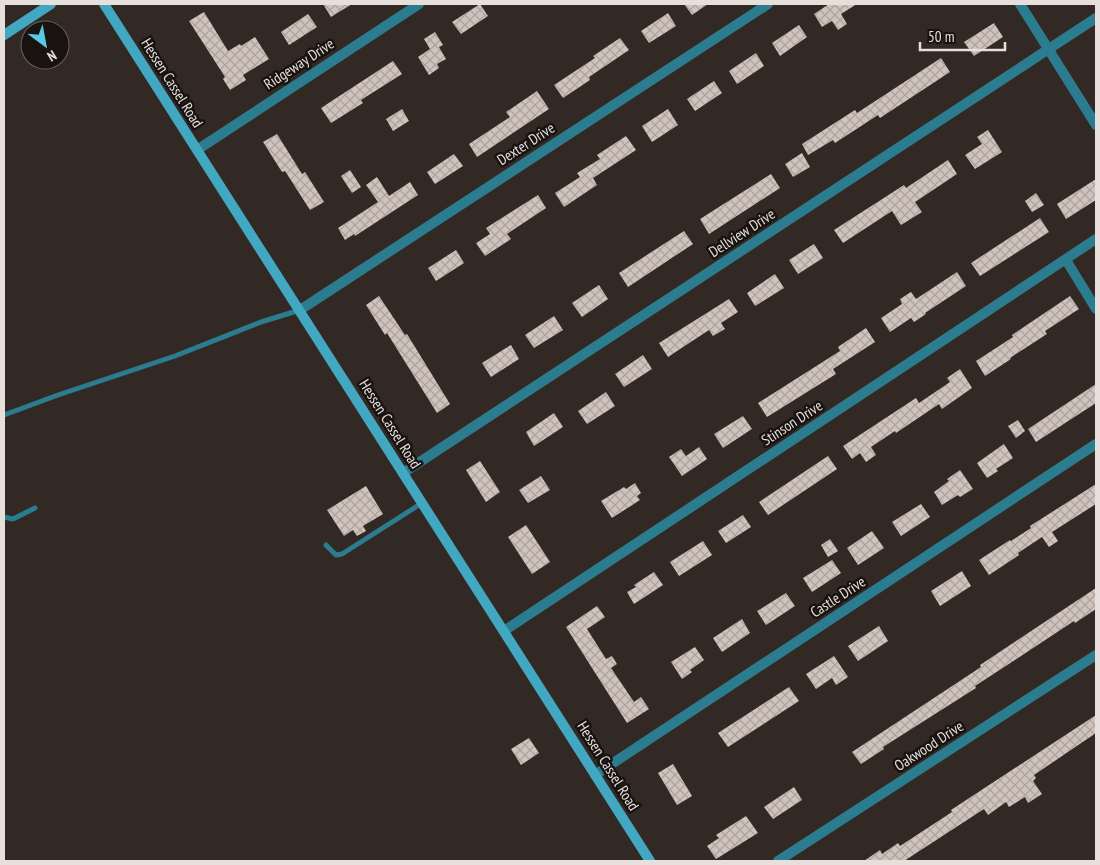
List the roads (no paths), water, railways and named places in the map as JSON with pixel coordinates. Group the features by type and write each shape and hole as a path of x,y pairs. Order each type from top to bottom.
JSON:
{"main road":[{"path":"4,35 51,4"},
{"name":"Hessen Cassel Road","path":"104,4 650,861"}],"street":[{"name":"Ridgeway Drive","path":"196,150 419,4"},
{"name":"Dexter Drive","path":"300,310 768,4"},
{"path":"1020,4 1096,125"},
{"name":"Dellview Drive","path":"403,473 1096,18"},
{"name":"Stinson Drive","path":"504,631 1096,240"},
{"path":"1066,260 1096,308"},
{"name":"Castle Drive","path":"596,775 1096,444"},
{"name":"Oakwood Drive","path":"778,861 1096,655"}],"lane":[{"path":"4,415 175,356 261,322 300,310"},
{"path":"326,545 336,555 342,554 422,504"},
{"path":"4,517 13,519 35,508"}]}
